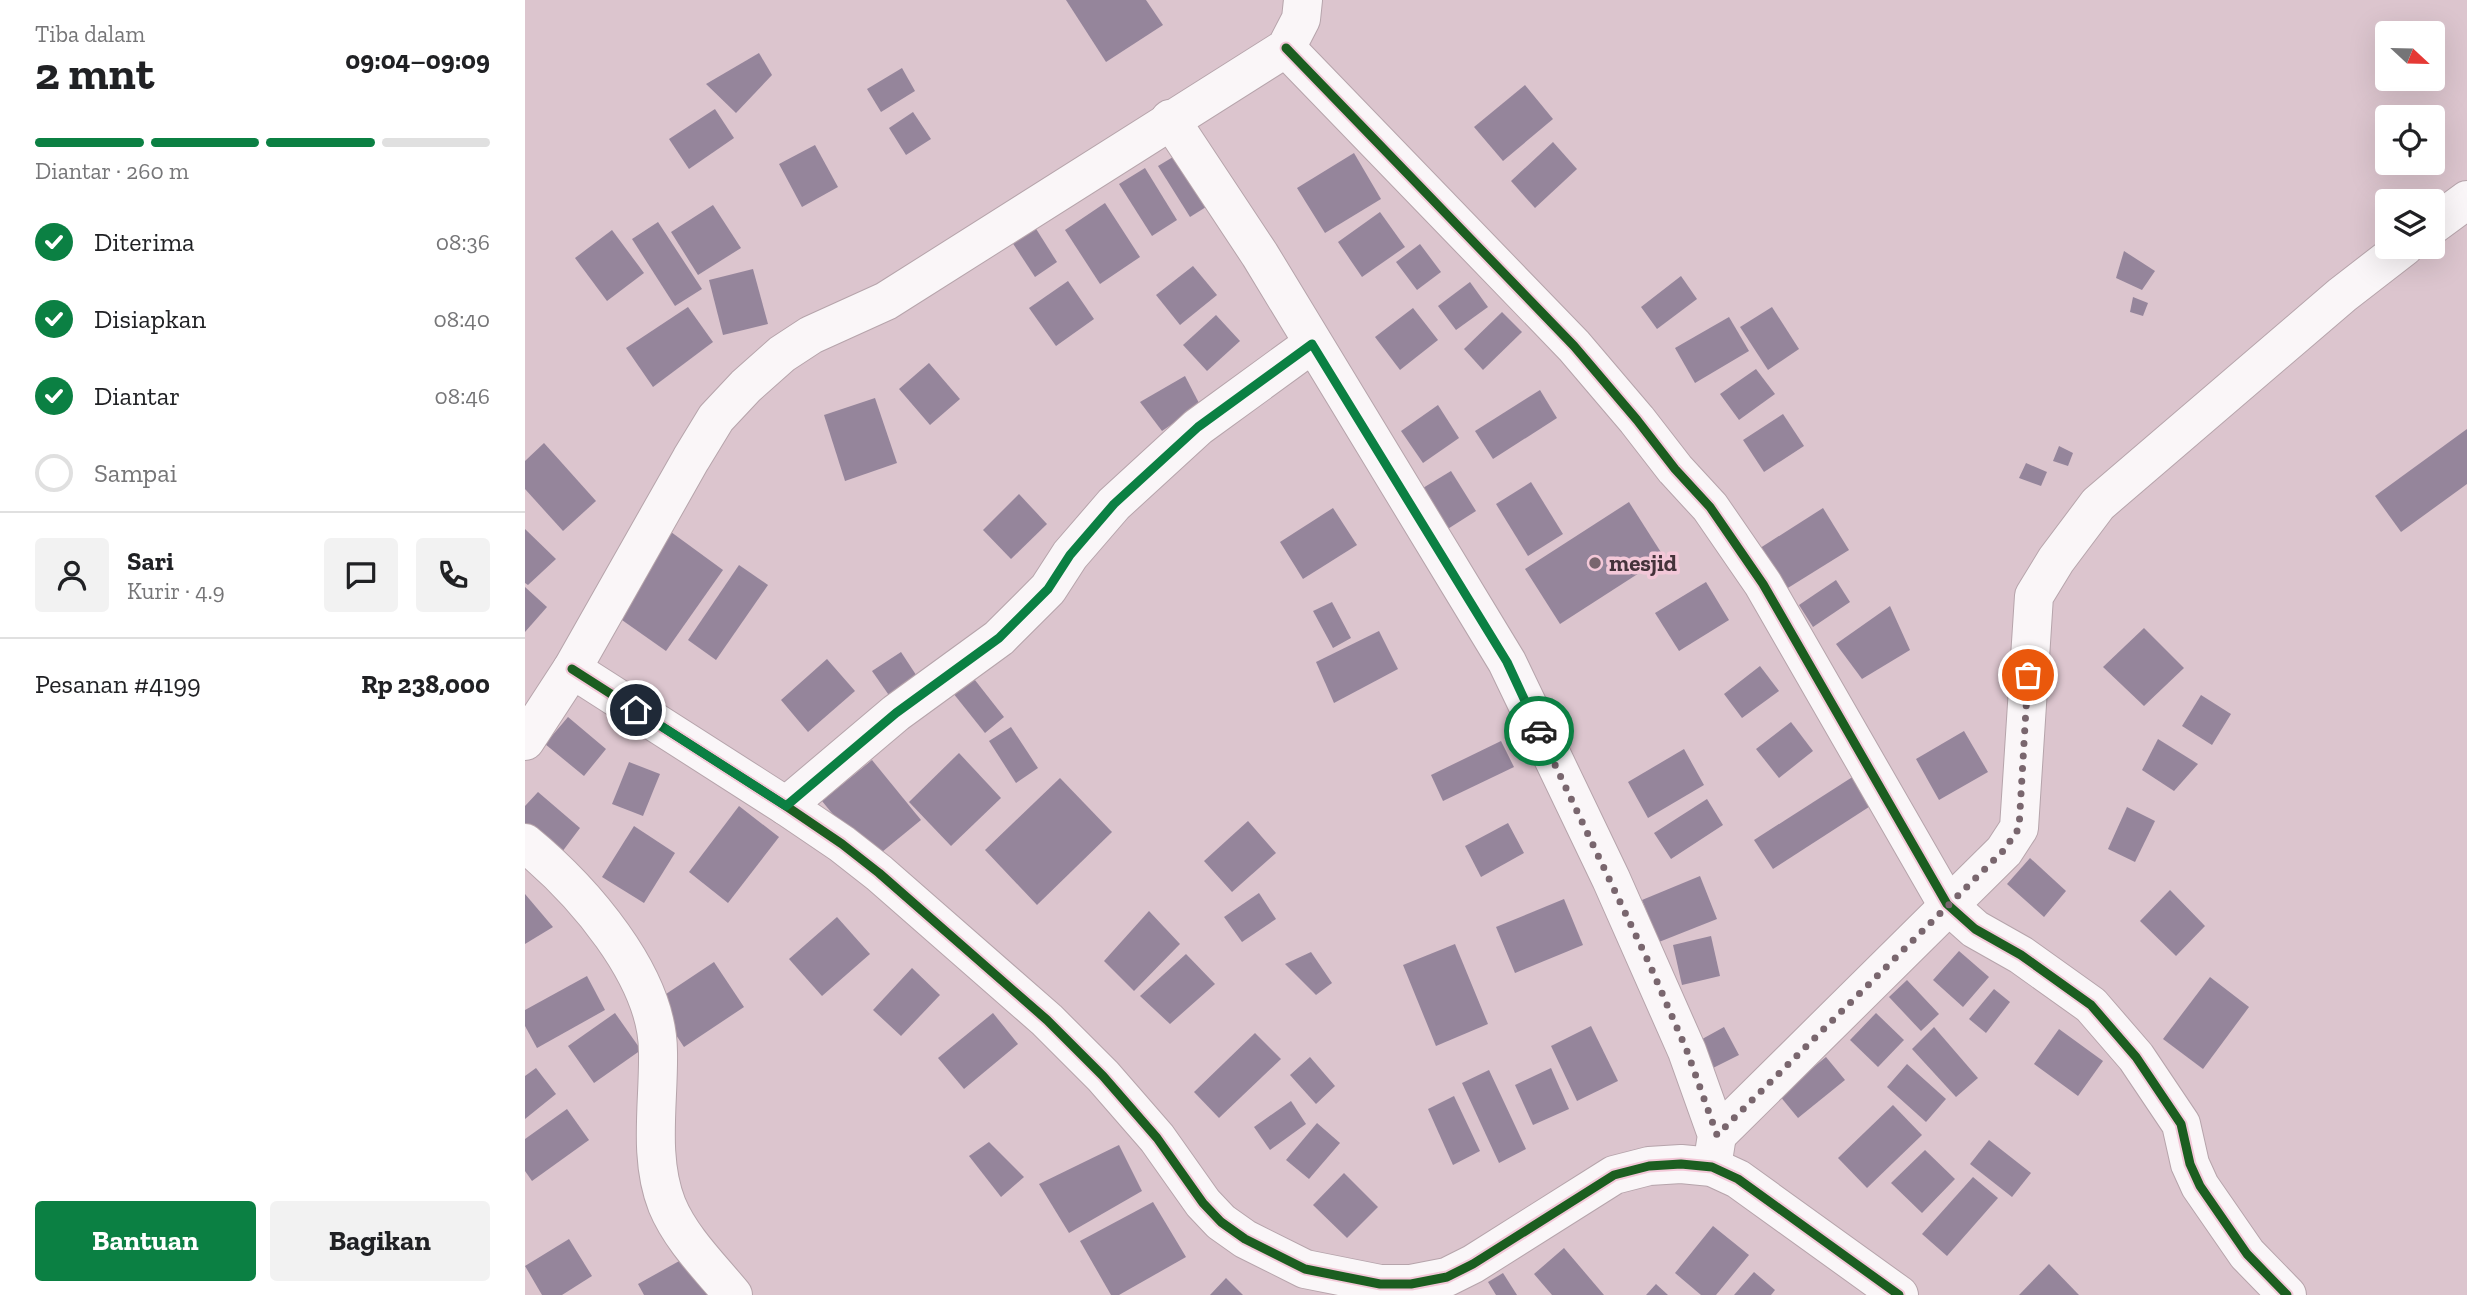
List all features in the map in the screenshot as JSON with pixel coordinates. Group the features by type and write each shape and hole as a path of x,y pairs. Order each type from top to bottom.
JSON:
{"street":[{"path":"525,741 572,668 716,418 745,386 782,354 811,335 886,301 1286,48 1301,19 1303,0"},
{"path":"1286,48 1574,346 1637,419 1675,469 1710,507 1763,584 1947,904 1975,929 2021,955 2091,1005 2136,1057 2181,1124 2190,1164 2200,1186 2248,1254 2287,1295"},
{"path":"1170,119 1259,255 1507,662 1649,963 1687,1051 1714,1151 1738,1179 1899,1295"},
{"path":"2445,216 2467,200"},
{"path":"572,668 786,806 879,873 1047,1020 1103,1076 1148,1127 1203,1203 1221,1222 1245,1239 1305,1269 1375,1289 1447,1277 1473,1264 1614,1175 1649,1166 1681,1164 1714,1151 1771,1084 1947,904 2004,850 2019,828 2033,596 2056,560 2098,505 2342,295 2388,259"},
{"path":"786,806 896,713 999,638 1048,589 1070,555 1114,504 1198,427 1312,344"},
{"path":"525,843 553,866 615,936 644,994 656,1024 659,1049 656,1142 666,1203 677,1225 733,1295"}],"building":[{"path":"1066,0 1146,0 1163,25 1106,62"},
{"path":"759,53 772,75 736,113 706,84"},
{"path":"902,68 915,91 881,112 867,89"},
{"path":"1525,85 1553,119 1503,161 1474,127"},
{"path":"715,109 734,138 689,169 669,139"},
{"path":"913,112 931,139 906,155 889,128"},
{"path":"1553,142 1577,169 1535,208 1511,181"},
{"path":"815,145 838,187 802,207 779,164"},
{"path":"1183,151 1214,202 1190,217 1158,166"},
{"path":"1354,153 1381,199 1325,233 1297,188"},
{"path":"1145,168 1177,220 1152,236 1119,184"},
{"path":"1105,203 1140,257 1100,284 1065,230"},
{"path":"713,205 741,248 698,275 671,232"},
{"path":"1380,212 1405,247 1362,277 1338,242"},
{"path":"658,222 702,289 675,306 632,239"},
{"path":"1033,224 1057,262 1035,277 1010,239"},
{"path":"612,230 644,273 607,301 575,258"},
{"path":"1420,244 1441,272 1417,290 1396,262"},
{"path":"2124,251 2155,271 2142,290 2116,278"},
{"path":"1193,266 1217,295 1180,325 1156,295"},
{"path":"753,269 768,324 723,335 709,280"},
{"path":"1681,276 1697,299 1657,329 1641,307"},
{"path":"1068,281 1094,319 1056,346 1029,308"},
{"path":"1470,282 1488,307 1456,330 1438,306"},
{"path":"2133,297 2148,303 2143,316 2130,312"},
{"path":"688,307 713,342 653,387 626,348"},
{"path":"1772,307 1799,349 1768,370 1740,327"},
{"path":"1413,308 1438,340 1400,370 1375,337"},
{"path":"1502,312 1522,332 1483,370 1464,349"},
{"path":"1216,315 1240,341 1207,371 1183,345"},
{"path":"1729,317 1749,351 1695,383 1675,348"},
{"path":"929,363 960,399 930,425 899,389"},
{"path":"1756,369 1775,394 1739,420 1720,394"},
{"path":"1185,376 1200,405 1162,431 1140,402"},
{"path":"1540,390 1557,418 1493,459 1475,431"},
{"path":"875,398 897,463 845,481 824,415"},
{"path":"1438,405 1459,438 1423,463 1401,431"},
{"path":"1783,414 1804,446 1764,472 1743,440"},
{"path":"2467,429 2467,484 2401,532 2375,496"},
{"path":"544,443 596,501 563,531 525,489 525,461"},
{"path":"2059,446 2073,453 2068,466 2053,461"},
{"path":"2026,463 2047,472 2041,486 2019,478"},
{"path":"1451,471 1476,511 1443,532 1418,491"},
{"path":"1531,482 1563,534 1528,556 1496,504"},
{"path":"1019,494 1047,524 1011,559 983,530"},
{"name":"mesjid","path":"1629,502 1664,557 1560,624 1525,569"},
{"path":"1333,508 1357,545 1303,579 1280,542"},
{"path":"1823,508 1849,550 1783,591 1757,550"},
{"path":"525,529 556,559 528,585 525,583"},
{"path":"671,532 723,570 666,651 612,613"},
{"path":"739,565 768,585 716,660 688,640"},
{"path":"1836,580 1850,602 1813,627 1799,605"},
{"path":"1706,582 1729,620 1679,651 1655,613"},
{"path":"525,587 547,607 525,632"},
{"path":"1332,602 1351,638 1333,648 1313,611"},
{"path":"1890,606 1910,650 1862,679 1836,644"},
{"path":"2144,628 2184,668 2144,706 2103,667"},
{"path":"1379,631 1398,669 1334,703 1316,662"},
{"path":"901,652 922,684 893,701 872,671"},
{"path":"827,659 855,691 808,732 781,700"},
{"path":"1760,666 1779,691 1742,718 1724,694"},
{"path":"971,675 1004,717 985,733 949,688"},
{"path":"2201,695 2231,714 2212,745 2182,726"},
{"path":"568,717 606,749 584,776 545,744"},
{"path":"1791,722 1813,751 1779,778 1756,749"},
{"path":"1011,727 1038,768 1016,783 989,741"},
{"path":"1964,731 1988,772 1939,800 1916,759"},
{"path":"2158,739 2198,764 2174,791 2142,770"},
{"path":"1501,741 1514,767 1443,801 1431,775"},
{"path":"1684,749 1704,785 1648,818 1628,782"},
{"path":"959,753 1001,798 951,846 909,802"},
{"path":"872,760 921,820 871,861 822,801"},
{"path":"629,762 660,774 643,816 612,804"},
{"path":"1854,776 1872,805 1773,869 1754,840"},
{"path":"1060,778 1112,832 1037,905 985,850"},
{"path":"538,792 580,828 556,860 525,831 525,806"},
{"path":"1707,799 1723,825 1671,859 1654,833"},
{"path":"739,806 779,837 728,903 689,872"},
{"path":"2127,807 2155,821 2135,862 2108,849"},
{"path":"1248,821 1276,853 1232,892 1204,861"},
{"path":"1508,823 1524,853 1481,877 1465,846"},
{"path":"634,826 675,853 644,903 602,877"},
{"path":"2030,858 2066,891 2044,917 2007,884"},
{"path":"1700,876 1717,919 1659,942 1642,900"},
{"path":"2170,890 2205,926 2176,956 2140,921"},
{"path":"1259,893 1276,919 1242,942 1224,917"},
{"path":"525,894 553,927 525,944"},
{"path":"1564,899 1583,945 1515,973 1496,927"},
{"path":"1149,911 1180,944 1134,991 1104,961"},
{"path":"837,917 870,954 822,996 789,959"},
{"path":"1711,936 1720,976 1682,985 1673,945"},
{"path":"1455,944 1488,1024 1436,1046 1403,965"},
{"path":"1959,951 1989,977 1963,1007 1933,980"},
{"path":"1311,952 1332,983 1316,995 1285,964"},
{"path":"1186,954 1215,984 1170,1024 1140,996"},
{"path":"714,962 744,1007 684,1047 654,1002"},
{"path":"912,968 940,995 901,1036 873,1010"},
{"path":"587,976 605,1010 537,1048 525,1026 525,1010"},
{"path":"2210,977 2249,1007 2203,1069 2163,1039"},
{"path":"1907,980 1939,1014 1921,1031 1889,997"},
{"path":"1994,989 2010,1002 1986,1033 1969,1019"},
{"path":"615,1013 641,1050 594,1083 568,1046"},
{"path":"993,1013 1018,1044 964,1089 938,1058"},
{"path":"1876,1013 1904,1040 1878,1067 1850,1040"},
{"path":"1591,1026 1618,1081 1577,1101 1551,1046"},
{"path":"1724,1027 1739,1055 1709,1070 1695,1043"},
{"path":"1934,1027 1978,1078 1956,1097 1912,1049"},
{"path":"2059,1029 2103,1061 2078,1096 2034,1064"},
{"path":"1255,1033 1281,1059 1219,1118 1194,1092"},
{"path":"1310,1057 1335,1086 1316,1104 1290,1075"},
{"path":"1826,1057 1845,1080 1798,1118 1779,1095"},
{"path":"1907,1064 1946,1099 1926,1122 1887,1087"},
{"path":"536,1068 556,1094 525,1119 525,1076"},
{"path":"1551,1068 1569,1109 1533,1125 1515,1085"},
{"path":"1489,1070 1526,1149 1499,1163 1462,1083"},
{"path":"1454,1096 1480,1151 1453,1165 1428,1109"},
{"path":"1291,1101 1306,1124 1270,1150 1254,1127"},
{"path":"1893,1105 1922,1135 1867,1188 1838,1158"},
{"path":"567,1109 589,1140 532,1181 525,1171 525,1139"},
{"path":"1317,1123 1340,1143 1309,1179 1286,1160"},
{"path":"1989,1140 2031,1173 2012,1197 1970,1164"},
{"path":"989,1142 1024,1177 1001,1197 969,1156"},
{"path":"1119,1145 1142,1191 1069,1233 1039,1184"},
{"path":"1925,1150 1955,1179 1922,1213 1891,1183"},
{"path":"1344,1173 1378,1207 1347,1238 1313,1205"},
{"path":"1973,1177 1998,1198 1947,1256 1922,1234"},
{"path":"1153,1202 1186,1257 1119,1295 1111,1295 1080,1241"},
{"path":"1713,1226 1749,1255 1716,1295 1701,1295 1675,1273"},
{"path":"569,1239 592,1276 562,1295 542,1295 525,1266"},
{"path":"1564,1248 1604,1295 1552,1295 1534,1274"},
{"path":"690,1255 712,1295 644,1295 638,1284"},
{"path":"2049,1264 2079,1295 2019,1295"},
{"path":"1754,1272 1775,1290 1771,1295 1734,1295"},
{"path":"1503,1273 1517,1295 1496,1295 1488,1282"},
{"path":"1226,1278 1243,1295 1210,1295"},
{"path":"1656,1284 1668,1295 1646,1295"}],"cycle path":[{"path":"1286,48 1574,346 1675,469 1710,507 1763,584 1947,904 1975,929 2021,955 2091,1005 2136,1057 2181,1124 2190,1164 2200,1186 2247,1254 2287,1295"},
{"path":"572,669 786,806 879,873 1047,1020 1103,1076 1157,1138 1203,1203 1221,1222 1245,1239 1305,1269 1380,1284 1411,1284 1447,1277 1473,1264 1614,1175 1649,1166 1681,1164 1712,1167 1738,1179 1899,1295"}],"way so far":[{"path":"1539,731 1649,963 1687,1051 1717,1135 2004,850 2019,828 2028,675"}],"place":[{"name":"mesjid","path":"1595,563"}],"route":[{"path":"636,710 786,806 896,713 999,638 1048,589 1070,555 1114,504 1198,427 1312,344 1507,662 1539,731"}]}
